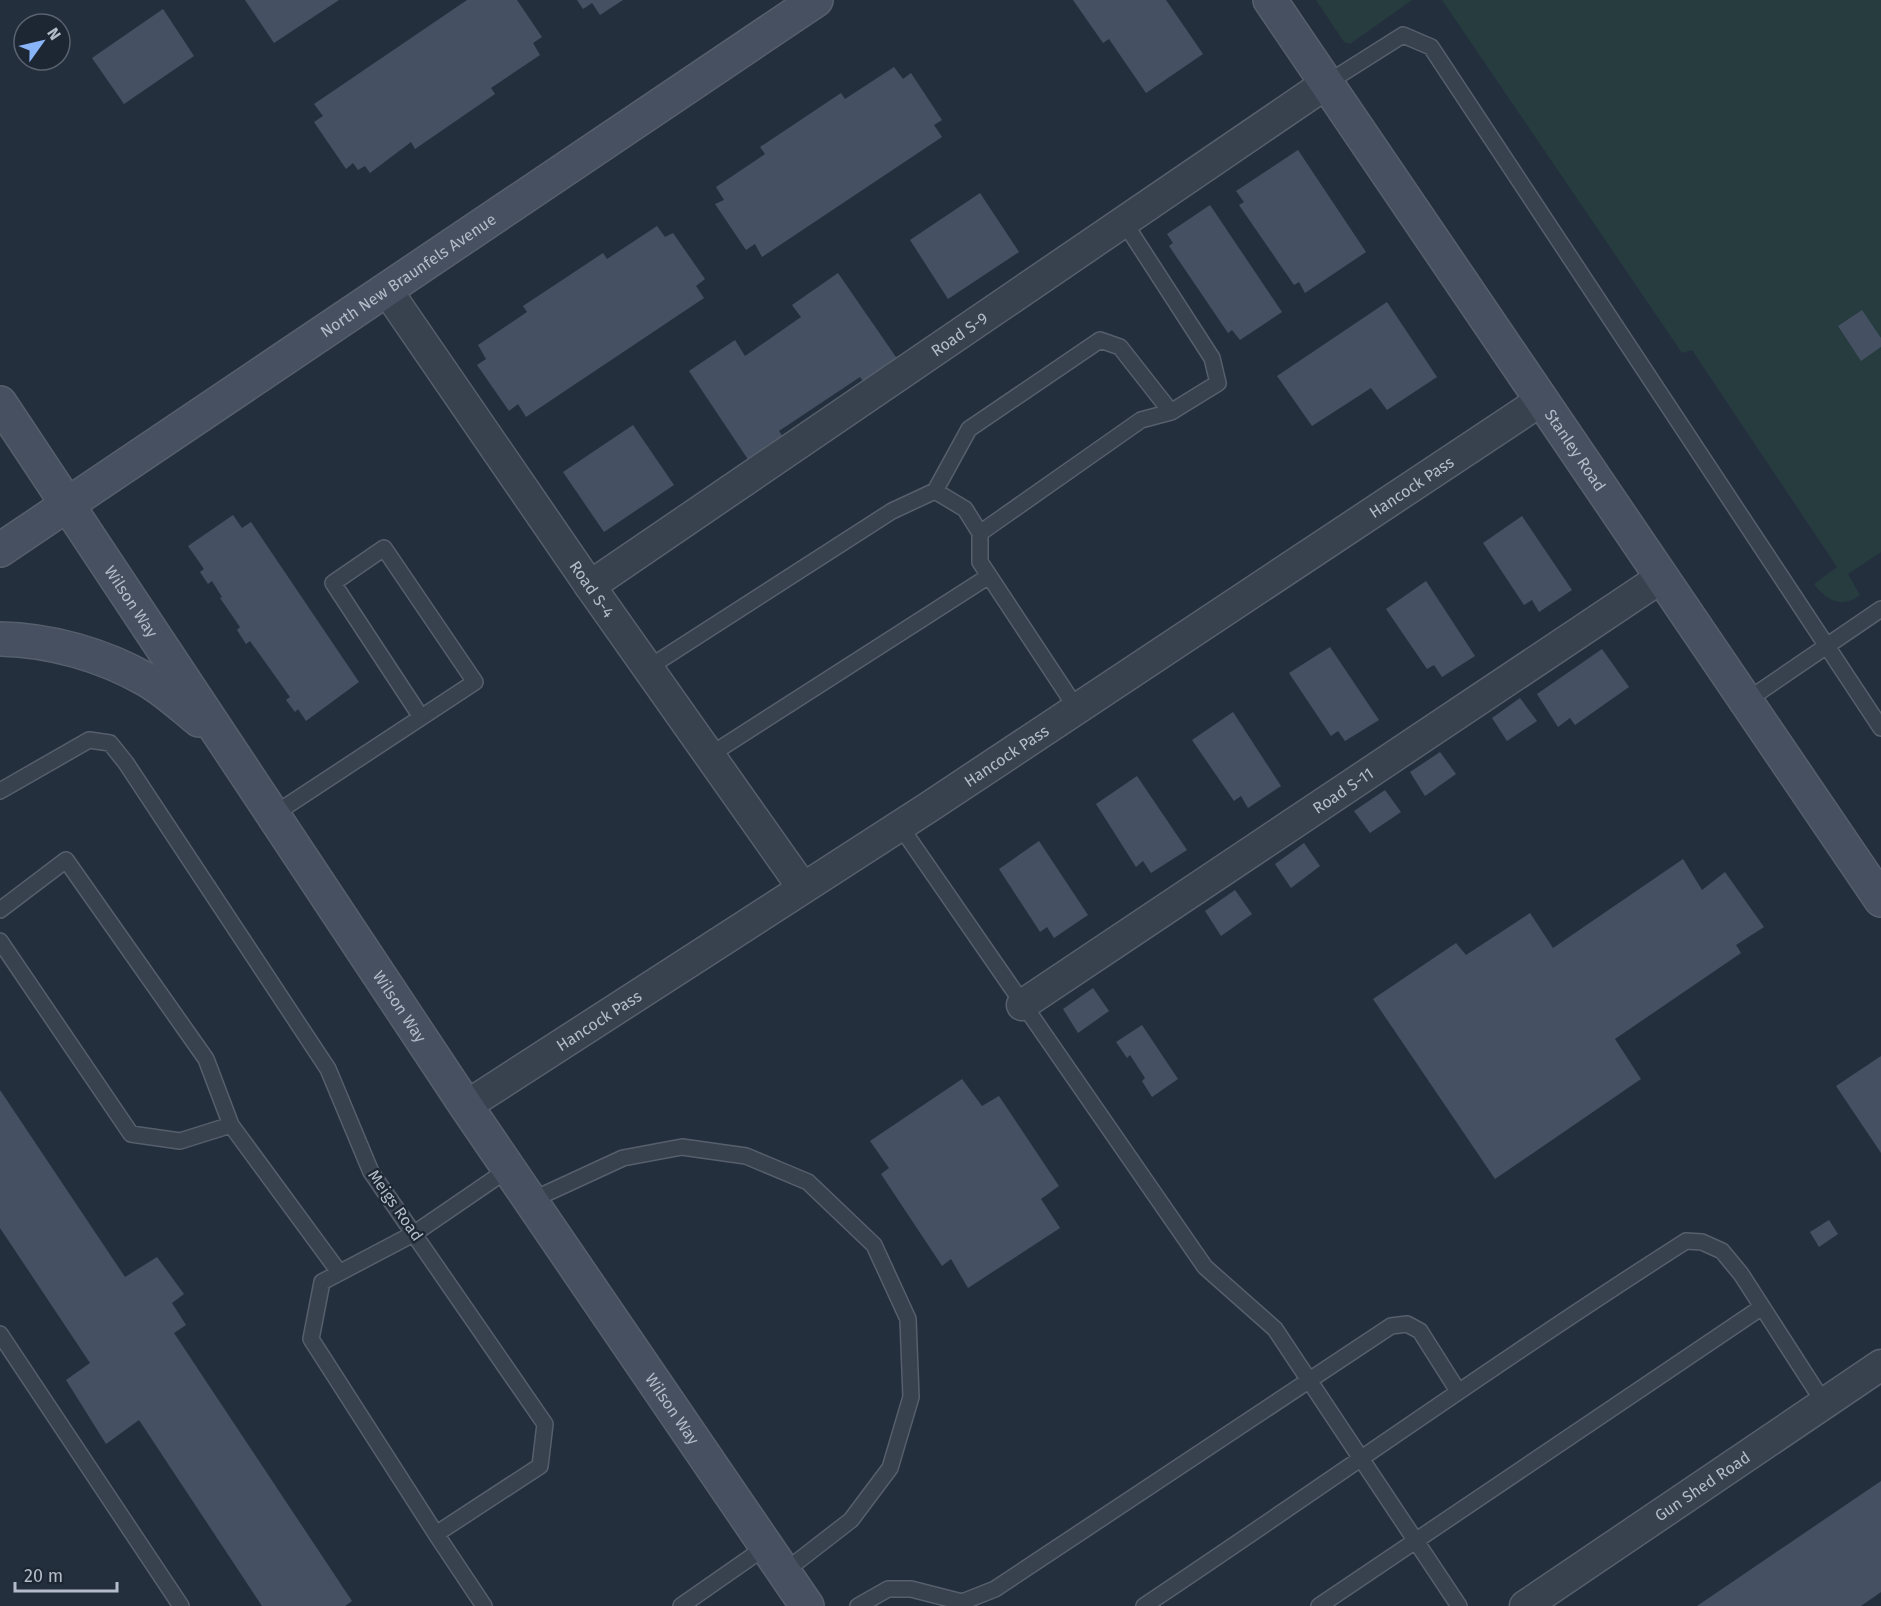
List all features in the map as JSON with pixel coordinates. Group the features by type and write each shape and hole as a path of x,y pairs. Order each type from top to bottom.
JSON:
{"street":[{"name":"North New Braunfels Avenue","path":"0,549 816,0"},
{"name":"Stanley Road","path":"1270,0 1881,900"},
{"name":"Road S-9","path":"590,586 1328,83"},
{"name":"Road S-4","path":"386,289 590,586 803,888"},
{"name":"Hancock Pass","path":"466,1106 900,826 1542,400"},
{"name":"Wilson Way","path":"0,403 466,1106 807,1606"},
{"name":"Road S-11","path":"1022,1005 1662,577"},
{"path":"0,639 29,640 91,654 148,681 223,739"},
{"name":"Gun Shed Road","path":"1525,1606 1881,1365"}],"lane":[{"path":"1328,83 1403,35 1431,46 1881,728"},
{"path":"980,533 1141,420 1171,412 1218,383 1212,358 1124,222"},
{"path":"648,668 892,512 935,491 969,429 1100,340 1120,347 1171,412"},
{"path":"935,491 964,509 980,533 980,562 1077,709"},
{"path":"273,815 422,717 475,682 384,548 333,583 422,717"},
{"path":"710,755 989,576"},
{"path":"1746,701 1881,609"},
{"name":"Meigs Road","path":"0,791 89,740 110,743 126,763 328,1069 371,1173 415,1233 545,1424 540,1466 436,1534"},
{"path":"900,826 1205,1267 1275,1329 1459,1606"},
{"path":"0,910 66,860 206,1059 231,1125 339,1272"},
{"path":"0,941 131,1134 180,1141 231,1125"},
{"path":"532,1200 623,1158 682,1147 746,1156 808,1182 874,1245 908,1319 910,1397 890,1468 851,1520 681,1606"},
{"path":"484,1606 311,1339 322,1282 415,1233 510,1168"},
{"path":"1144,1606 1362,1460 1458,1391 1686,1241 1702,1242 1722,1251 1741,1274 1824,1403"},
{"path":"1319,1606 1762,1307"},
{"path":"858,1606 888,1589 911,1589 963,1604 995,1589 1391,1326 1407,1324 1420,1331 1458,1391"},
{"path":"0,1334 181,1606"}],"green space":[{"path":"1316,0 1412,0 1350,44 1344,42"},
{"path":"1442,0 1881,0 1881,552 1848,574 1860,595 1847,602 1835,601 1824,595 1814,584 1837,567 1692,350 1682,353"}],"building":[{"path":"245,0 339,0 274,43"},
{"path":"467,0 517,0 542,37 533,43 540,55 491,88 495,94 415,149 411,142 370,173 365,166 358,170 353,163 346,169 314,122 323,116 314,104"},
{"path":"577,0 623,0 600,15 592,3 583,9"},
{"path":"1073,0 1166,0 1203,54 1146,93 1109,39 1103,43"},
{"path":"163,9 194,56 124,104 92,58"},
{"path":"894,67 903,79 911,73 942,120 934,125 942,137 762,257 755,244 746,250 715,204 724,200 716,187 765,154 760,147 841,93 845,99"},
{"path":"1298,150 1366,252 1305,293 1299,282 1294,285 1239,205 1244,202 1236,191"},
{"path":"980,193 1019,252 948,299 910,240"},
{"path":"1210,205 1282,312 1240,340 1232,330 1228,333 1169,246 1173,243 1167,234"},
{"path":"657,226 665,237 673,233 705,279 696,286 704,298 526,417 518,404 509,411 477,365 486,359 478,345 527,312 523,306 603,253 607,259"},
{"path":"838,273 898,360 864,383 860,377 779,431 783,437 749,461 689,371 735,340 745,356 801,317 792,305"},
{"path":"1387,302 1437,377 1387,410 1371,388 1312,426 1277,376"},
{"path":"1862,310 1881,338 1881,347 1861,361 1838,326"},
{"path":"633,425 674,485 604,532 563,472"},
{"path":"233,515 242,528 251,522 359,682 306,721 298,709 295,712 286,700 290,697 250,641 246,644 237,630 240,627 220,598 222,597 212,581 208,584 200,572 204,569 188,546"},
{"path":"1522,516 1572,590 1539,612 1532,600 1524,605 1483,543"},
{"path":"1426,581 1475,656 1442,677 1434,665 1427,669 1386,609"},
{"path":"1330,647 1379,720 1345,741 1338,731 1331,736 1289,673"},
{"path":"1602,649 1629,687 1575,725 1570,718 1558,727 1537,694"},
{"path":"1520,698 1537,721 1507,741 1492,718"},
{"path":"1233,712 1281,786 1248,808 1241,796 1234,801 1192,740"},
{"path":"1440,752 1456,774 1425,796 1410,772"},
{"path":"1137,776 1187,850 1151,873 1143,861 1136,867 1096,804"},
{"path":"1385,790 1401,812 1370,833 1354,811"},
{"path":"1039,841 1088,915 1054,938 1047,927 1040,932 999,869"},
{"path":"1304,843 1320,866 1291,888 1275,864"},
{"path":"1683,859 1702,890 1725,872 1764,927 1736,945 1741,953 1615,1039 1641,1079 1495,1179 1373,999 1456,943 1466,955 1530,913 1553,948"},
{"path":"1235,890 1252,914 1221,936 1205,911"},
{"path":"1093,988 1109,1011 1078,1033 1063,1009"},
{"path":"1142,1025 1178,1079 1152,1097 1142,1081 1145,1078 1130,1055 1127,1058 1116,1042"},
{"path":"1881,1056 1881,1153 1836,1086"},
{"path":"962,1079 982,1106 999,1096 1059,1186 1041,1199 1060,1228 968,1288 951,1259 942,1266 881,1174 889,1168 870,1141"},
{"path":"0,1090 125,1277 157,1257 184,1294 172,1303 186,1325 174,1333 352,1601 345,1606 262,1606 139,1420 106,1444 66,1380 90,1363 0,1228"},
{"path":"1829,1220 1838,1234 1819,1247 1810,1232"},
{"path":"1881,1481 1881,1592 1861,1606 1697,1606"}]}
